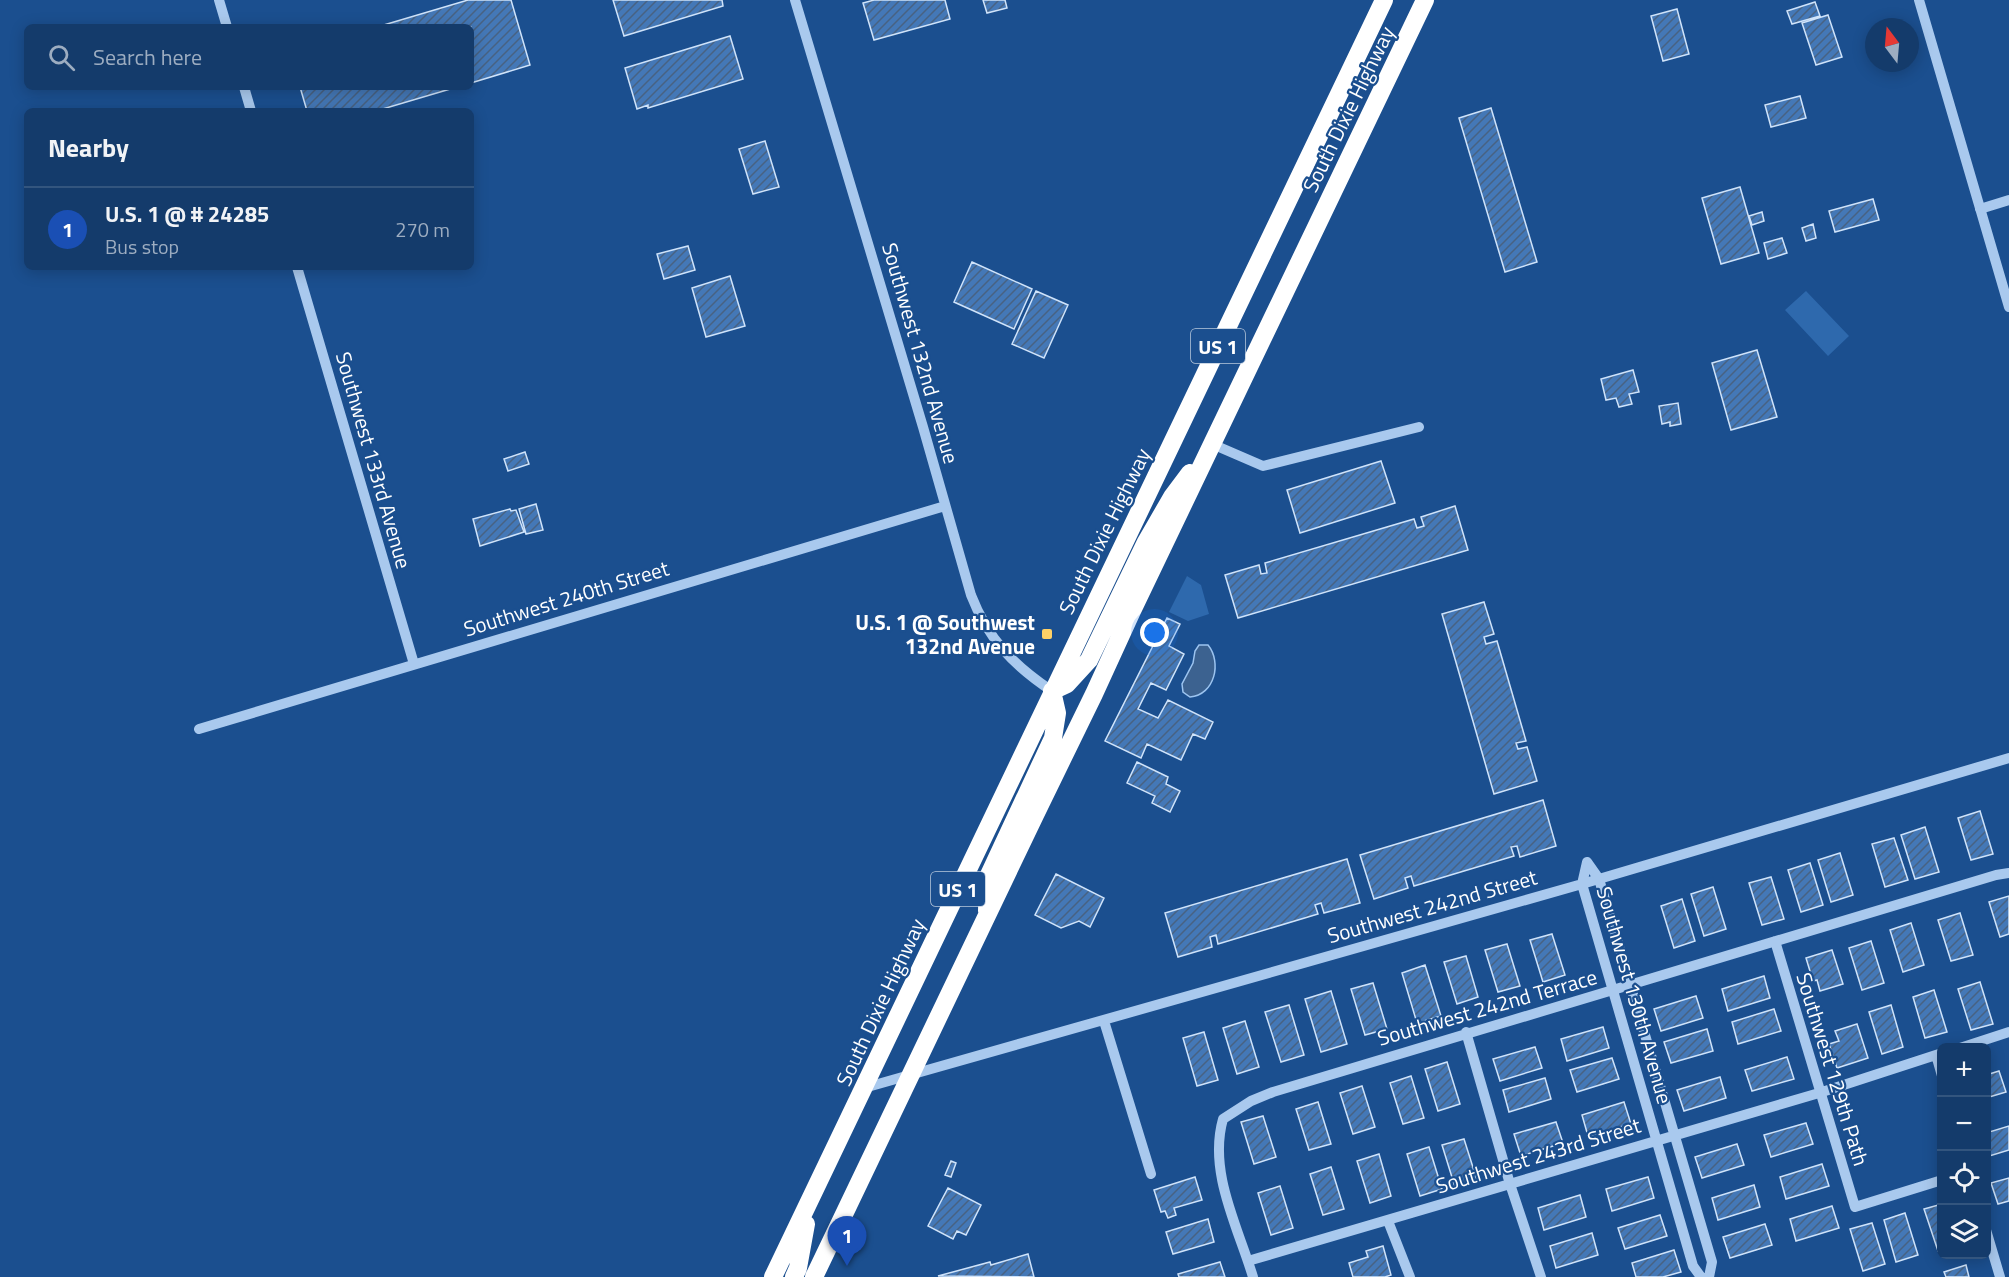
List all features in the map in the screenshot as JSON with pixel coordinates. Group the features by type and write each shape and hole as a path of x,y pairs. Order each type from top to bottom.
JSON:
{"highway":[{"name":"South Dixie Highway","path":"773,1277 1384,0"},
{"name":"South Dixie Highway","path":"814,1277 1425,0"},
{"path":"986,920 988,876 1053,738 1057,713 1052,692 1067,684 1089,660 1146,542 1172,497 1212,444"},
{"path":"794,1277 798,1268 809,1202"}],"street":[{"path":"219,0 226,24"},
{"name":"Southwest 132nd Avenue","path":"795,0 967,580 981,617 997,642 1026,674 1052,692"},
{"path":"1919,0 2009,306"},
{"path":"245,90 250,108"},
{"path":"1980,209 2009,200"},
{"name":"Southwest 133rd Avenue","path":"298,270 414,664"},
{"path":"1212,444 1263,466 1419,428"},
{"name":"Southwest 240th Street","path":"199,729 945,506"},
{"name":"Southwest 242nd Street","path":"864,1088 1582,884 2009,758"},
{"name":"Southwest 130th Avenue","path":"1701,1277 1693,1266 1582,884 1587,862 1599,879 1631,985 1712,1262 1709,1277"},
{"name":"Southwest 242nd Terrace","path":"1248,1261 1222,1178 1218,1143 1223,1119 1251,1101 1273,1092 1466,1032 2009,873"},
{"name":"Southwest 129th Path","path":"1775,941 1855,1208 1937,1181"},
{"path":"1104,1021 1151,1174"},
{"path":"1466,1032 1510,1184 1541,1277"},
{"path":"1973,1043 2009,1032"},
{"name":"Southwest 243rd Street","path":"1248,1261 1819,1093 1937,1055"},
{"path":"1388,1221 1410,1277"},
{"path":"1991,1246 2001,1277"},
{"path":"1248,1261 1253,1277"}],"shaded area":[{"path":"1806,291 1849,336 1828,356 1785,310"},
{"path":"1187,576 1201,585 1209,614 1188,621 1169,612"},
{"path":"1199,645 1208,645 1212,652 1215,660 1214,677 1199,695 1190,697 1183,692 1182,684"}],"building":[{"path":"468,0 511,0 530,65 474,82 474,24 387,24"},
{"path":"613,0 722,0 723,6 624,36"},
{"path":"874,0 945,0 950,19 874,40 863,3"},
{"path":"983,0 1005,0 1007,8 987,13"},
{"path":"1815,2 1820,16 1792,24 1787,11"},
{"path":"1677,9 1689,54 1663,61 1651,16"},
{"path":"1828,15 1842,57 1816,65 1802,23"},
{"path":"730,36 743,79 648,108 648,105 637,109 625,68"},
{"path":"301,90 447,90 386,108 306,108"},
{"path":"1800,96 1806,118 1771,127 1765,105"},
{"path":"1491,108 1537,262 1505,272 1459,118"},
{"path":"765,141 779,187 753,194 739,149"},
{"path":"1740,187 1759,253 1721,264 1702,198"},
{"path":"1873,199 1879,220 1835,232 1829,211"},
{"path":"1762,212 1764,221 1752,225 1749,216"},
{"path":"1813,224 1816,238 1806,241 1802,228"},
{"path":"1782,238 1787,253 1768,259 1764,243"},
{"path":"688,246 695,270 664,279 657,254"},
{"path":"972,262 1032,289 1014,329 954,302"},
{"path":"730,276 745,326 706,337 692,288"},
{"path":"1036,291 1068,305 1044,358 1012,344"},
{"path":"1757,350 1777,417 1731,430 1712,363"},
{"path":"1633,370 1639,392 1629,394 1632,404 1619,407 1616,398 1606,400 1601,379"},
{"path":"1678,403 1681,424 1670,426 1670,422 1662,424 1659,406"},
{"path":"525,452 529,464 508,471 504,459"},
{"path":"1381,461 1395,503 1300,533 1287,490"},
{"path":"536,504 543,530 526,534 519,509"},
{"path":"1455,506 1468,550 1238,618 1225,575 1259,565 1261,574 1267,573 1265,563 1414,519 1417,528 1424,526 1421,517"},
{"path":"510,509 511,511 516,510 524,532 480,546 473,519"},
{"path":"1484,602 1494,634 1484,637 1486,644 1497,641 1526,741 1516,743 1518,749 1527,747 1537,781 1494,794 1442,614"},
{"path":"1167,618 1180,624 1169,646 1184,654 1166,690 1151,683 1138,709 1158,718 1168,700 1213,722 1205,739 1193,734 1181,760 1147,744 1141,758 1105,741"},
{"path":"1137,762 1168,777 1166,784 1180,791 1170,812 1152,803 1155,796 1127,783"},
{"path":"1543,800 1556,846 1520,857 1517,846 1511,847 1514,856 1414,886 1411,876 1405,878 1408,888 1374,899 1360,855"},
{"path":"1980,811 1993,854 1971,860 1958,818"},
{"path":"1925,827 1939,872 1915,879 1901,835"},
{"path":"1894,838 1908,880 1885,887 1872,844"},
{"path":"1840,853 1853,895 1831,902 1818,860"},
{"path":"1347,859 1360,903 1324,913 1321,903 1315,905 1318,914 1218,944 1216,935 1210,937 1212,947 1178,957 1165,913"},
{"path":"1810,863 1823,905 1801,912 1788,870"},
{"path":"1056,874 1104,898 1090,927 1079,921 1061,928 1035,915"},
{"path":"1771,877 1784,919 1762,925 1749,883"},
{"path":"1713,887 1726,929 1704,936 1691,894"},
{"path":"2009,896 2009,934 2000,937 1989,902"},
{"path":"1682,899 1695,941 1674,948 1661,906"},
{"path":"1960,913 1973,955 1951,961 1938,920"},
{"path":"1911,923 1924,965 1903,972 1890,930"},
{"path":"1552,934 1565,975 1543,982 1530,940"},
{"path":"1871,941 1884,983 1862,990 1849,948"},
{"path":"1507,944 1520,986 1498,992 1485,950"},
{"path":"1832,950 1843,984 1820,991 1817,980 1813,981 1806,958"},
{"path":"1466,956 1478,997 1457,1004 1444,962"},
{"path":"1425,965 1441,1016 1417,1023 1402,973"},
{"path":"1764,976 1770,998 1728,1011 1722,989"},
{"path":"1980,982 1993,1024 1971,1030 1958,989"},
{"path":"1373,983 1387,1029 1365,1035 1351,989"},
{"path":"1934,990 1947,1032 1925,1038 1913,997"},
{"path":"1331,991 1347,1044 1321,1052 1305,999"},
{"path":"1696,996 1703,1018 1661,1031 1654,1009"},
{"path":"1289,1005 1304,1055 1281,1062 1265,1012"},
{"path":"1891,1005 1903,1047 1882,1054 1869,1012"},
{"path":"1774,1009 1781,1031 1738,1044 1732,1022"},
{"path":"1245,1021 1259,1067 1237,1074 1223,1028"},
{"path":"1857,1024 1868,1058 1837,1068 1829,1044 1839,1041 1835,1031"},
{"path":"1603,1027 1609,1048 1567,1061 1561,1039"},
{"path":"1707,1029 1713,1051 1671,1063 1664,1042"},
{"path":"1204,1032 1218,1080 1197,1086 1183,1038"},
{"path":"1535,1047 1542,1068 1500,1081 1493,1059"},
{"path":"1787,1057 1794,1079 1752,1091 1745,1070"},
{"path":"1612,1058 1619,1079 1577,1092 1570,1070"},
{"path":"1447,1062 1460,1104 1438,1111 1425,1069"},
{"path":"1999,1071 2006,1092 1991,1096 1991,1073"},
{"path":"1411,1076 1424,1118 1403,1124 1390,1083"},
{"path":"1720,1077 1726,1098 1684,1111 1677,1090"},
{"path":"1545,1078 1551,1099 1509,1112 1503,1090"},
{"path":"1362,1086 1375,1127 1353,1134 1340,1093"},
{"path":"1318,1102 1331,1144 1309,1150 1296,1109"},
{"path":"1624,1102 1631,1124 1588,1136 1582,1115"},
{"path":"1263,1116 1276,1157 1254,1164 1241,1122"},
{"path":"1556,1122 1563,1143 1521,1156 1514,1134"},
{"path":"1806,1123 1813,1144 1771,1157 1764,1135"},
{"path":"2009,1126 2009,1150 1991,1155 1991,1131"},
{"path":"1464,1139 1477,1180 1455,1187 1442,1145"},
{"path":"1737,1144 1744,1165 1702,1178 1695,1157"},
{"path":"1429,1147 1442,1189 1420,1196 1407,1154"},
{"path":"1379,1154 1391,1196 1370,1203 1357,1161"},
{"path":"951,1161 956,1163 951,1177 945,1175"},
{"path":"1822,1164 1829,1186 1786,1199 1780,1177"},
{"path":"1331,1167 1344,1209 1323,1215 1310,1174"},
{"path":"1195,1177 1202,1200 1174,1208 1176,1215 1168,1218 1165,1211 1161,1212 1154,1190"},
{"path":"1648,1177 1654,1198 1612,1211 1606,1189"},
{"path":"2009,1178 2009,1201 1998,1204 1991,1183"},
{"path":"1754,1185 1760,1207 1718,1220 1712,1198"},
{"path":"1280,1186 1293,1228 1271,1235 1258,1193"},
{"path":"948,1188 981,1205 966,1235 957,1231 953,1239 928,1226"},
{"path":"1580,1195 1586,1217 1544,1230 1538,1208"},
{"path":"1937,1205 1937,1248 1924,1209"},
{"path":"1832,1206 1839,1228 1796,1241 1790,1219"},
{"path":"1905,1213 1918,1255 1896,1262 1884,1220"},
{"path":"1660,1215 1667,1236 1625,1249 1618,1228"},
{"path":"1208,1219 1214,1242 1173,1254 1166,1232"},
{"path":"1872,1223 1885,1264 1863,1271 1850,1229"},
{"path":"1765,1224 1772,1245 1730,1258 1723,1237"},
{"path":"1592,1233 1598,1255 1556,1268 1550,1246"},
{"path":"1383,1246 1391,1275 1353,1277 1349,1263 1368,1257 1366,1251"},
{"path":"1674,1250 1681,1272 1663,1277 1636,1277 1632,1263"},
{"path":"1028,1254 1034,1277 938,1276 990,1262 991,1265"},
{"path":"1220,1262 1225,1277 1179,1277 1178,1274"},
{"path":"1966,1265 1969,1277 1946,1277 1944,1272"}],"place":[{"name":"U.S. 1 @ Southwest 132nd Avenue","path":"1047,634"},
{"name":"U.S. 1 @ # 24285","path":"847,1266"}]}
